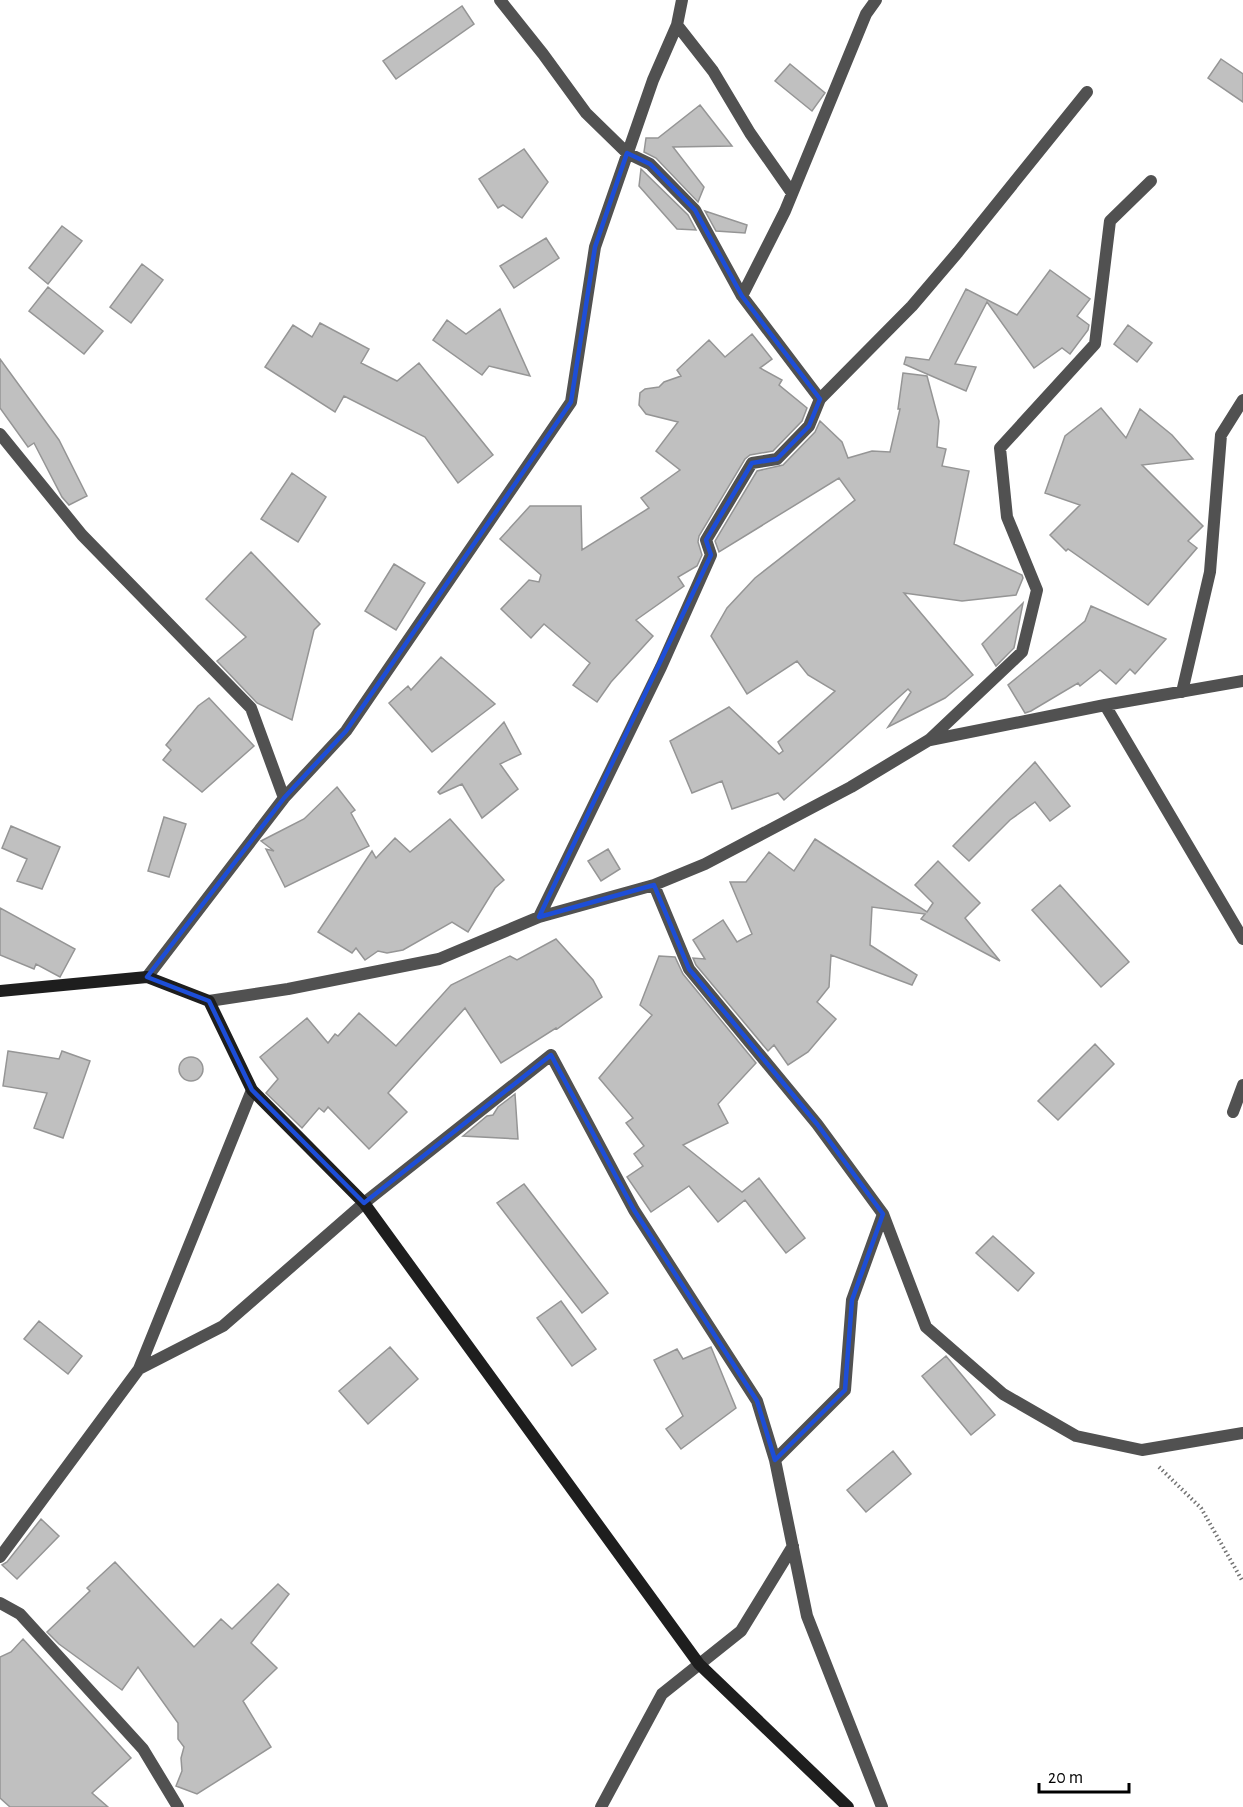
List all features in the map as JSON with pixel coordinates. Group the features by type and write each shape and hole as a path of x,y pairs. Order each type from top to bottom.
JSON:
{"street":[{"path":"500,0 586,113 627,153 650,165 695,210 742,296 820,399"},
{"path":"147,977 284,798 346,731 571,402 595,247 653,80 676,24 682,0"},
{"path":"742,296 765,254 867,14 876,0"},
{"path":"676,24 713,71 750,133 792,193"},
{"path":"539,917 661,667 711,555 706,540 752,463 777,459 809,426 820,399 912,306 1087,92"},
{"path":"0,992 147,977 209,1001 288,989 439,959 539,917 654,885 705,864 851,787 928,740 1022,652 1036,590 1007,517 1000,448 1095,344 1110,221 1151,181"},
{"path":"1182,692 1210,572 1221,435 1243,400"},
{"path":"0,434 82,534 251,708 284,798"},
{"path":"928,740 1105,705 1243,681"},
{"path":"1105,705 1243,939"},
{"path":"654,885 689,969 817,1124 883,1214 926,1327 1003,1394 1076,1436 1142,1450 1243,1433"},
{"path":"209,1001 252,1090 364,1203 699,1664 848,1807"},
{"path":"139,1369 223,1326 364,1203 551,1055 634,1210 757,1401 775,1460 807,1616 882,1807"},
{"path":"1233,1112 1243,1085"},
{"path":"0,1557 139,1369 252,1090"},
{"path":"775,1460 845,1390 852,1300 883,1214"},
{"path":"601,1807 662,1694 741,1630 793,1546"},
{"path":"0,1604 20,1614 143,1749 178,1807"}],"path":[{"path":"1142,1450 1201,1508 1243,1582"}],"highlighted area":[{"path":"627,153 650,164 695,210 742,296 820,399 809,426 777,459 752,463 706,540 711,555 539,917 654,885 689,969 817,1124 883,1214 852,1300 845,1390 775,1460 757,1401 634,1210 551,1055 364,1203 252,1090 209,1001 147,977 284,798 346,731 571,402 595,247"}],"building":[{"path":"462,6 474,24 396,79 383,61"},
{"path":"1221,59 1243,74 1243,102 1208,78"},
{"path":"790,64 825,93 812,111 775,81"},
{"path":"700,105 732,146 673,147 704,187 698,202 656,158 644,152 646,138 658,138"},
{"path":"524,149 548,182 522,218 503,205 498,208 479,179"},
{"path":"641,169 688,215 696,230 677,229 639,186"},
{"path":"705,211 747,225 745,233 716,231"},
{"path":"62,226 82,241 48,284 29,268"},
{"path":"546,238 559,258 514,288 500,266"},
{"path":"142,264 163,280 131,323 110,307"},
{"path":"1050,270 1090,299 1077,316 1089,325 1088,330 1070,354 1062,348 1034,368 987,302 955,364 976,367 966,391 904,364 906,357 929,360 966,289 1017,315"},
{"path":"48,287 103,331 84,354 29,311"},
{"path":"500,309 530,376 489,366 482,375 433,340 447,320 466,334"},
{"path":"320,323 369,349 361,363 397,381 419,363 493,455 458,483 425,437 344,396 335,412 265,367 293,325 312,337"},
{"path":"1128,325 1152,343 1137,362 1114,344"},
{"path":"752,334 772,359 760,368 782,380 779,385 807,408 802,421 773,451 750,455 745,459 699,536 698,542 702,555 697,566 678,577 684,586 636,620 653,636 611,682 597,702 573,685 590,663 544,624 531,638 501,609 529,580 539,582 541,575 500,539 530,506 581,506 582,550 649,508 641,498 680,470 656,451 678,422 646,414 639,405 640,393 681,376 677,370 709,340 725,357"},
{"path":"0,359 59,440 87,496 69,505 62,497 34,443 28,447 0,408"},
{"path":"903,373 927,376 939,421 937,447 946,449 942,466 969,471 954,544 1022,575 1023,578 1016,595 962,601 904,593 973,675 945,698 888,727 911,692 908,689 784,800 778,793 732,809 722,781 692,793 670,741 729,707 779,754 783,751 778,742 835,691 808,675 797,661 747,694 711,636 727,608 755,578 855,500 839,478 719,552 715,541 757,471 783,465 815,432 820,421 842,442 848,458 872,451 890,452 900,409 898,409"},
{"path":"1101,408 1126,438 1140,409 1172,435 1193,459 1142,465 1203,526 1188,541 1197,548 1148,605 1068,549 1066,551 1050,535 1080,505 1045,493 1065,436"},
{"path":"292,473 326,497 298,542 261,519"},
{"path":"251,552 320,624 314,630 292,720 257,703 217,661 246,637 206,599"},
{"path":"394,564 425,583 396,630 365,611"},
{"path":"1023,603 1014,648 996,666 982,644"},
{"path":"1091,606 1166,639 1135,674 1130,669 1116,684 1100,670 1080,686 1078,683 1025,713 1008,685 1085,621"},
{"path":"441,657 495,704 432,752 389,703 408,686 411,690"},
{"path":"209,698 254,746 202,792 163,760 171,750 166,745 198,706"},
{"path":"504,722 521,754 500,764 518,789 482,818 462,784 440,794 438,792"},
{"path":"1035,762 1070,806 1050,821 1035,802 1010,820 969,861 953,846"},
{"path":"337,787 355,810 351,813 369,846 285,887 266,849 274,851 261,841 304,819"},
{"path":"164,817 186,824 169,877 148,871"},
{"path":"450,819 504,880 495,888 468,932 452,922 403,950 387,953 378,951 365,960 356,948 352,953 318,932 372,851 376,858 395,838 410,852"},
{"path":"11,826 60,847 42,889 17,881 27,859 2,848"},
{"path":"815,839 927,912 933,903 915,885 938,861 980,903 965,918 1000,961 921,919 925,914 872,907 870,945 917,975 912,985 831,955 829,987 817,1002 836,1019 808,1052 788,1065 774,1045 768,1051 696,965 693,958 705,959 693,940 723,920 737,942 752,934 730,882 746,882 769,852 794,871"},
{"path":"608,849 620,869 601,881 588,861"},
{"path":"1060,885 1129,962 1101,987 1032,910"},
{"path":"0,908 75,949 60,977 36,964 34,969 0,955"},
{"path":"556,939 593,980 602,997 557,1029 501,1063 465,1008 388,1093 407,1112 369,1149 328,1107 324,1112 319,1108 302,1128 266,1093 278,1079 260,1057 307,1018 328,1043 335,1034 338,1036 359,1013 396,1046 451,985 510,956 517,960"},
{"path":"659,956 675,957 683,974 756,1063 718,1104 728,1123 683,1145 742,1192 759,1178 805,1238 786,1253 745,1200 718,1222 689,1186 651,1212 627,1177 643,1166 634,1154 644,1146 626,1123 633,1118 599,1078 652,1015 640,1005"},
{"path":"1095,1044 1114,1064 1058,1120 1038,1101"},
{"path":"8,1051 59,1059 62,1051 90,1061 63,1138 34,1128 47,1093 3,1086"},
{"path":"191,1057 200,1060 203,1069 200,1078 191,1081 182,1078 179,1069 182,1060"},
{"path":"515,1094 518,1139 463,1136 487,1116 493,1115 498,1107"},
{"path":"524,1184 608,1293 582,1313 497,1203"},
{"path":"993,1236 1034,1273 1018,1291 976,1253"},
{"path":"561,1301 596,1349 572,1366 537,1318"},
{"path":"39,1321 82,1356 68,1374 24,1339"},
{"path":"390,1347 418,1379 368,1424 339,1391"},
{"path":"711,1347 736,1408 681,1449 666,1429 683,1416 654,1360 677,1349 683,1359"},
{"path":"946,1356 995,1415 971,1435 922,1376"},
{"path":"893,1451 911,1474 866,1512 847,1490"},
{"path":"41,1519 59,1536 17,1579 2,1565 7,1562"},
{"path":"115,1562 194,1647 221,1619 232,1629 278,1584 289,1594 251,1643 277,1668 243,1701 271,1747 197,1794 176,1786 182,1771 181,1758 184,1747 178,1739 178,1723 138,1667 122,1690 59,1644 47,1632 90,1591 87,1588"},
{"path":"23,1639 131,1758 92,1793 108,1807 10,1807 0,1798 0,1657 11,1652"}]}
